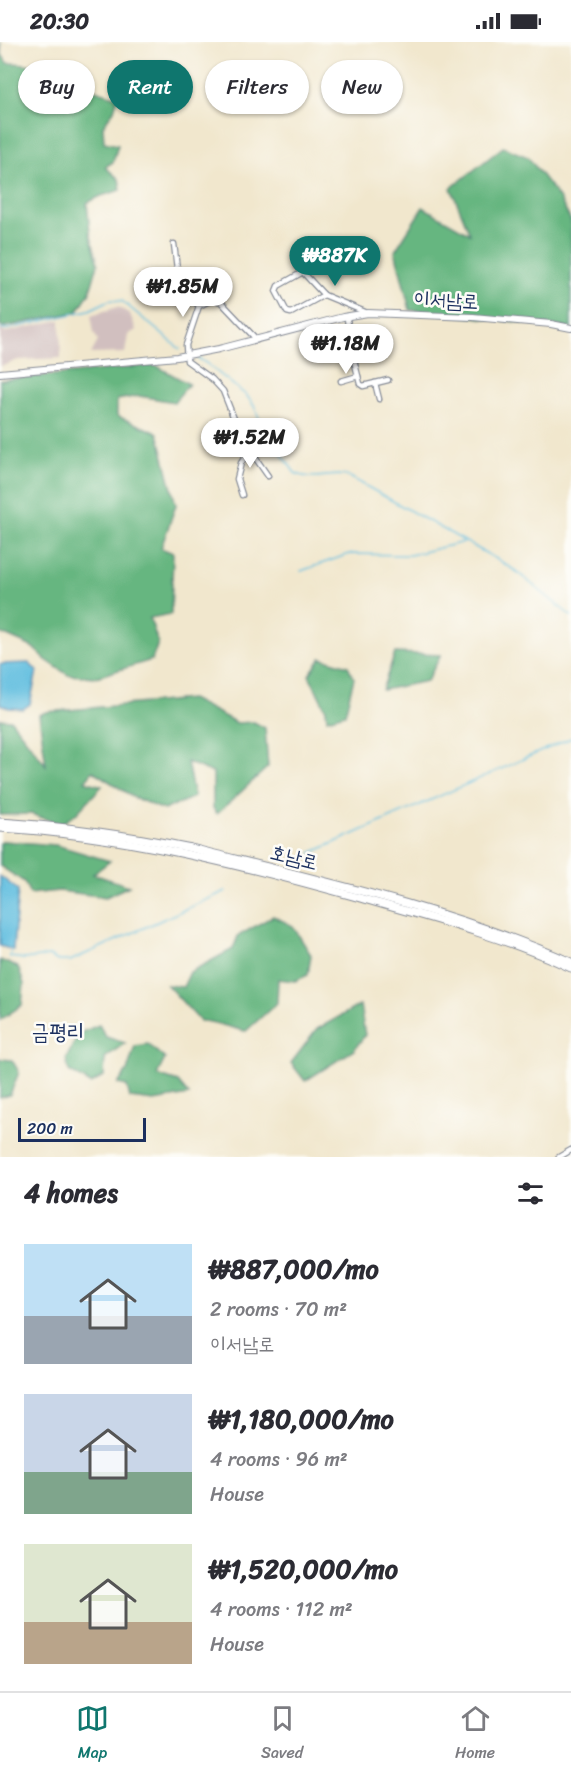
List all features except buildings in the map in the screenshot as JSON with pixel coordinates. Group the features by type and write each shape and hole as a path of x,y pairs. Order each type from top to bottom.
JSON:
{"highway":[{"name":"호남로","path":"0,822 60,827 191,848 423,909 528,943 571,962"},
{"name":"호남로","path":"0,828 108,839 236,865 423,915 528,950 571,968"}],"main road":[{"name":"이서남로","path":"0,373 188,355 368,313 473,317 571,328"}],"street":[{"path":"174,244 179,285 199,306"},
{"path":"298,267 324,295 368,313"},
{"path":"303,272 278,286 276,291 287,312 291,313 324,295"},
{"path":"257,340 221,303 213,299 199,306 186,345 187,361 212,379 223,391 238,429 250,432 250,450 268,476"},
{"path":"347,305 349,340 360,384 363,386 388,380"},
{"path":"353,354 373,349"},
{"path":"342,381 358,376"},
{"path":"375,383 379,399"},
{"path":"242,495 237,478 241,463 250,450"},
{"path":"559,1157 571,1150"}],"shaded area":[{"path":"118,307 130,314 136,330 128,335 125,353 91,354 98,341 91,315"},
{"path":"60,320 61,358 18,360 0,367 0,330 7,332"}],"green space":[{"path":"0,42 2,55 7,63 18,63 18,114 95,114 95,90 107,94 107,114 111,114 103,126 104,142 118,145 113,162 105,167 119,179 121,190 87,203 90,233 98,264 90,292 77,312 0,326"},
{"path":"503,147 528,157 559,198 571,221 571,328 410,310 395,251 423,207 470,234 451,188"},
{"path":"155,365 189,384 174,402 139,396 117,400 117,416 158,433 176,505 161,548 173,553 171,614 150,618 158,643 152,660 96,677 68,675 32,647 0,633 0,380"},
{"path":"395,653 441,655 427,681 382,690"},
{"path":"321,658 348,666 354,678 345,714 327,719 326,710 309,675"},
{"path":"191,699 237,723 254,722 265,728 268,767 217,814 213,808 213,773 187,762 194,797 164,810 135,798 93,771 85,781 102,786 77,813 61,824 31,814 0,815 0,719 11,720 46,765 39,715 46,712"},
{"path":"4,841 56,845 110,861 93,874 129,886 106,897 59,891 30,894 24,882 0,866 0,843"},
{"path":"273,916 293,926 311,955 308,975 295,981 278,979 277,1003 246,1031 200,1021 167,985 183,987 190,972 233,949 238,936"},
{"path":"0,960 18,967 24,984 22,1005 0,1020"},
{"path":"360,1005 365,1035 354,1050 305,1081 291,1063 317,1029"},
{"path":"99,1025 106,1037 125,1043 105,1058 104,1076 91,1084 69,1071 66,1059 79,1033"},
{"path":"148,1044 165,1059 157,1075 178,1082 189,1095 154,1101 130,1098 127,1086 118,1084 127,1071 135,1046"},
{"path":"0,1059 12,1060 19,1072 10,1095 0,1098"}],"water":[{"path":"29,663 37,671 30,704 23,709 9,708 0,704 0,664"},
{"path":"0,876 18,890 13,950 0,946"}],"waterway":[{"path":"0,329 89,310 110,300 122,301 180,349"},
{"path":"197,358 247,396 263,428 295,473 308,477 348,476 500,561 571,616"},
{"path":"301,571 349,554 410,555 464,542"},
{"path":"311,853 571,738"},
{"path":"11,950 10,957 24,959 49,956 58,961 70,961 226,891"}],"district":[{"name":"금평리","path":"58,1031"}]}
